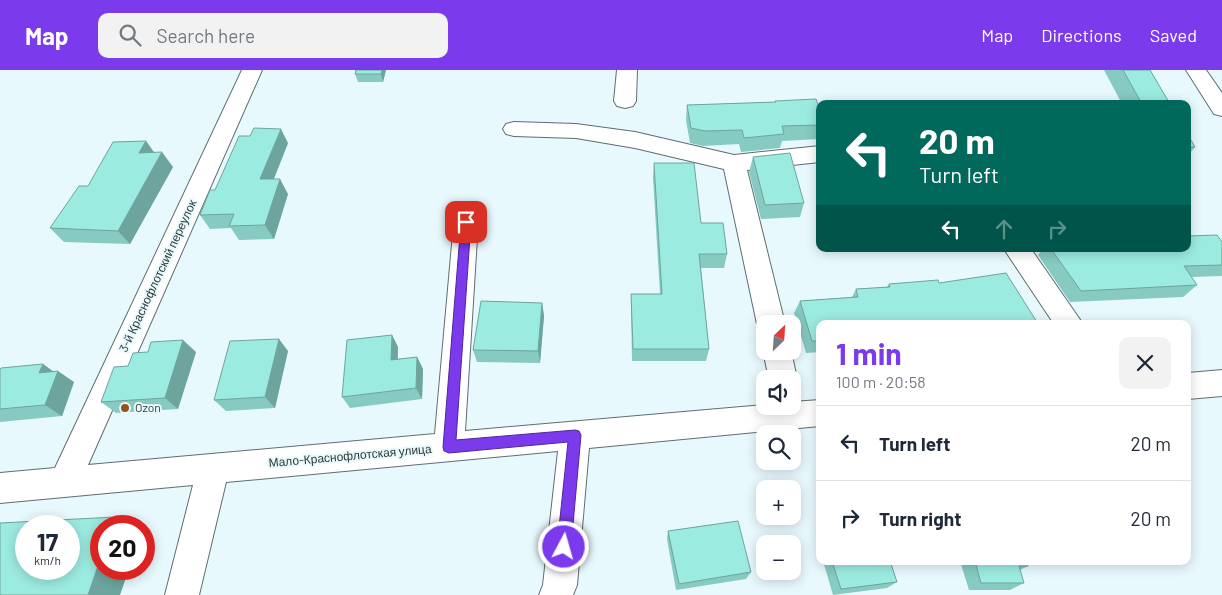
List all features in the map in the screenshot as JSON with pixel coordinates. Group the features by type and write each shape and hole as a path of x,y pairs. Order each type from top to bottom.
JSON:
{"street":[{"name":"3-й Краснофлотский переулок","path":"64,483 252,70"},
{"path":"625,101 627,70"},
{"path":"1196,70 1222,109"},
{"path":"514,129 576,131 635,140 734,163 816,154"},
{"path":"734,163 769,315"},
{"path":"449,447 466,222"},
{"path":"1019,252 1066,320"},
{"path":"1191,386 1222,383"},
{"name":"Мало-Краснофлотская улица","path":"0,488 449,447 771,415"},
{"path":"556,595 560,585 575,435"},
{"path":"182,595 213,469"}],"building":[{"path":"356,70 382,70 381,74 355,74"},
{"path":"1123,70 1150,70 1168,100 1140,100"},
{"path":"816,99 816,125 782,126 784,134 744,138 742,130 705,131 691,128 687,105"},
{"path":"254,128 281,129 260,179 280,179 265,225 229,226 234,214 200,215 210,190 215,190 239,136 250,136"},
{"path":"146,141 139,153 162,152 118,231 50,228 79,186 88,186 113,142"},
{"path":"790,153 804,203 765,205 753,157"},
{"path":"654,163 694,163 701,223 723,223 727,254 699,254 709,349 633,349 631,294 662,294"},
{"path":"1217,235 1222,242 1222,265 1184,266 1197,285 1081,291 1053,252 1191,252 1191,236"},
{"path":"1006,273 1036,320 816,320 816,341 812,341 800,301 858,297 856,289 890,287 889,284 938,280 939,283"},
{"path":"481,301 542,303 538,351 473,350"},
{"path":"392,335 391,360 417,357 416,388 342,397 347,340"},
{"path":"279,339 265,397 214,400 230,341"},
{"path":"183,340 165,398 101,402 114,367 128,366 133,353 148,352 151,342"},
{"path":"43,364 39,373 58,371 45,405 0,409 1,368"},
{"path":"90,518 90,580 93,580 88,595 0,595 0,523 15,522 15,580 80,580 80,519"},
{"path":"738,521 751,572 679,584 668,531"},
{"path":"833,565 891,565 897,582 841,589"},
{"path":"976,565 1028,566 1019,566 1024,583 981,583"}],"place":[{"name":"Ozon","path":"125,408"}],"route":[{"path":"466,222 449,447 575,435 564,547"}]}
